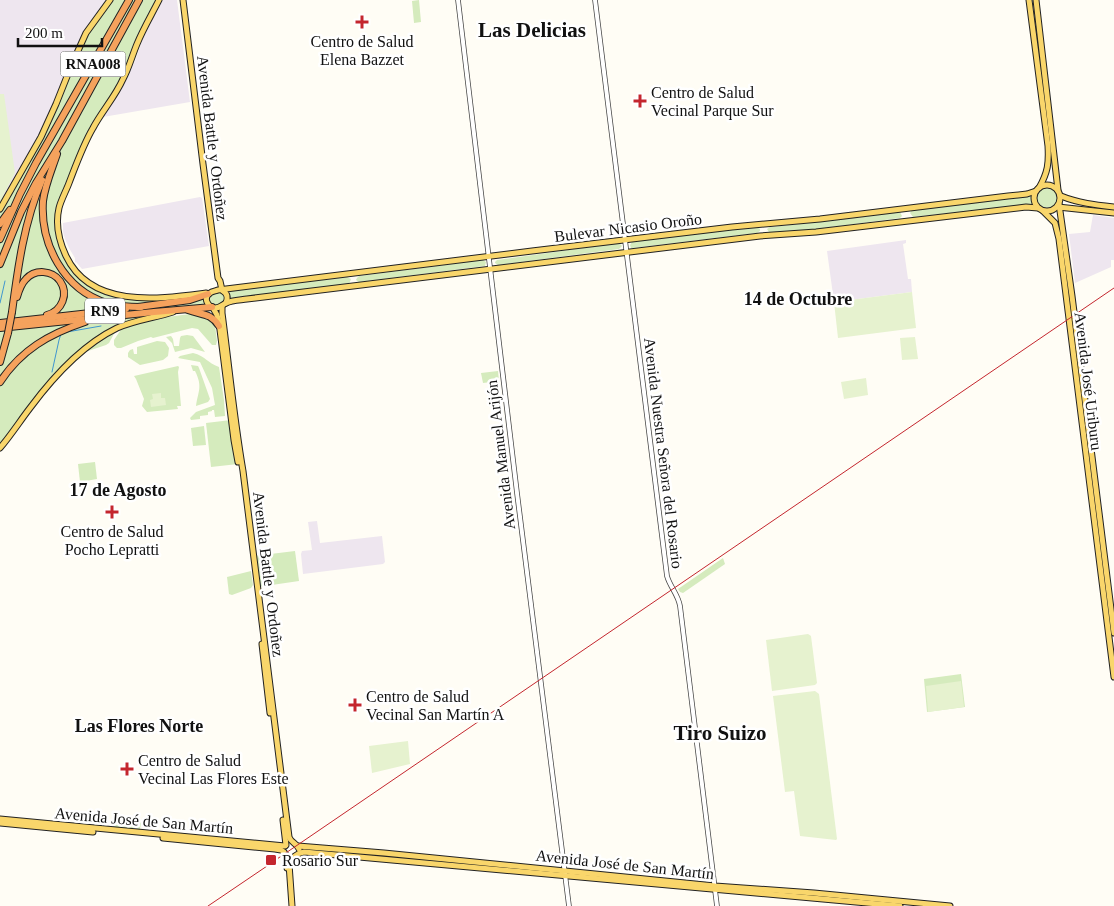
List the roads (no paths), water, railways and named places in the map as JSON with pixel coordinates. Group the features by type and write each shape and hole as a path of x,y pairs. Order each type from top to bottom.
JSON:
{"highway":[{"name":"RNA008","path":"0,239 20,194 41,154 130,0"},
{"name":"RNA008","path":"0,264 21,212 36,183 140,0"},
{"path":"62,140 46,184 43,200 44,230 48,245 60,268 86,294 108,304 141,307"},
{"path":"0,362 8,333 26,226 46,167"},
{"path":"0,224 20,194"},
{"path":"12,312 20,288 28,276 39,272 54,275 60,281 64,290 62,303 56,312 30,320"},
{"name":"RN9","path":"0,323 190,300 211,292"},
{"name":"RN9","path":"0,328 184,309 212,308"},
{"path":"184,309 212,317 219,326"},
{"path":"0,382 6,372 21,356 41,341 77,325 108,317"},
{"path":"0,354 8,333"}],"main road":[{"path":"0,209 41,137 86,33 110,0"},
{"path":"159,0 137,44 124,79 93,128 77,162 60,207 58,234 69,262 76,271 93,286 104,291 125,296 170,297 223,290 227,297 224,304 212,308 208,305 206,298 211,292"},
{"name":"Avenida Battle y Ordoñez","path":"183,0 202,164 218,278 223,290"},
{"path":"1029,0 1048,146 1048,166 1034,200 1041,209 1049,211 1059,206 1114,213"},
{"path":"1036,0 1060,193 1059,206"},
{"path":"1037,189 1048,184 1069,199 1114,207"},
{"name":"Bulevar Nicasio Oroño","path":"223,290 489,256 1027,194 1037,189"},
{"name":"Avenida José Uriburu","path":"1059,206 1114,633"},
{"name":"Bulevar Nicasio Oroño","path":"224,304 247,299 764,235 827,230 1026,207 1041,209"},
{"path":"1062,221 1067,212 1074,208"},
{"name":"Avenida José Uriburu","path":"1041,209 1055,223 1059,239 1114,678"},
{"name":"Avenida Battle y Ordoñez","path":"211,292 218,278"},
{"name":"Avenida Battle y Ordoñez","path":"224,304 222,313 227,357 289,837 290,841 296,845"},
{"name":"Avenida Battle y Ordoñez","path":"212,308 217,315 219,326 240,472 276,756 285,845"},
{"path":"0,448 30,407 58,374 74,358 96,341 112,331 129,324 184,309"},
{"name":"Avenida José de San Martín","path":"0,819 285,845"},
{"name":"Avenida José de San Martín","path":"0,823 275,849 281,850 285,854"},
{"path":"290,881 285,854 285,845 288,843 296,845 299,850 296,856 290,860 289,864 292,906"},
{"name":"Avenida José de San Martín","path":"296,845 900,906"},
{"name":"Avenida José de San Martín","path":"296,856 300,852 304,852 565,873"},
{"path":"285,854 290,857 296,856"},
{"name":"Avenida José de San Martín","path":"715,888 814,893 950,906"}],"street":[{"name":"Avenida Manuel Arijón","path":"458,0 569,906"},
{"name":"Avenida Nuestra Señora del Rosario","path":"595,0 667,576 680,606 717,906"}],"waterway":[{"path":"0,303 5,281"},
{"path":"67,332 101,326"},
{"path":"52,372 61,334"}],"railway":[{"path":"277,859 1114,288"},
{"path":"208,906 273,862"}],"place":[{"name":"Centro de Salud Elena Bazzet","path":"362,22"},
{"name":"Centro de Salud Vecinal Parque Sur","path":"640,101"},
{"name":"Centro de Salud Pocho Lepratti","path":"112,512"},
{"name":"Centro de Salud Vecinal San Martín A","path":"355,705"},
{"name":"Centro de Salud Vecinal Las Flores Este","path":"127,769"},
{"name":"Rosario Sur","path":"271,860"}],"district":[{"name":"Las Delicias","path":"532,30"},
{"name":"14 de Octubre","path":"798,299"},
{"name":"17 de Agosto","path":"118,490"},
{"name":"Las Flores Norte","path":"139,726"},
{"name":"Tiro Suizo","path":"720,733"}]}
